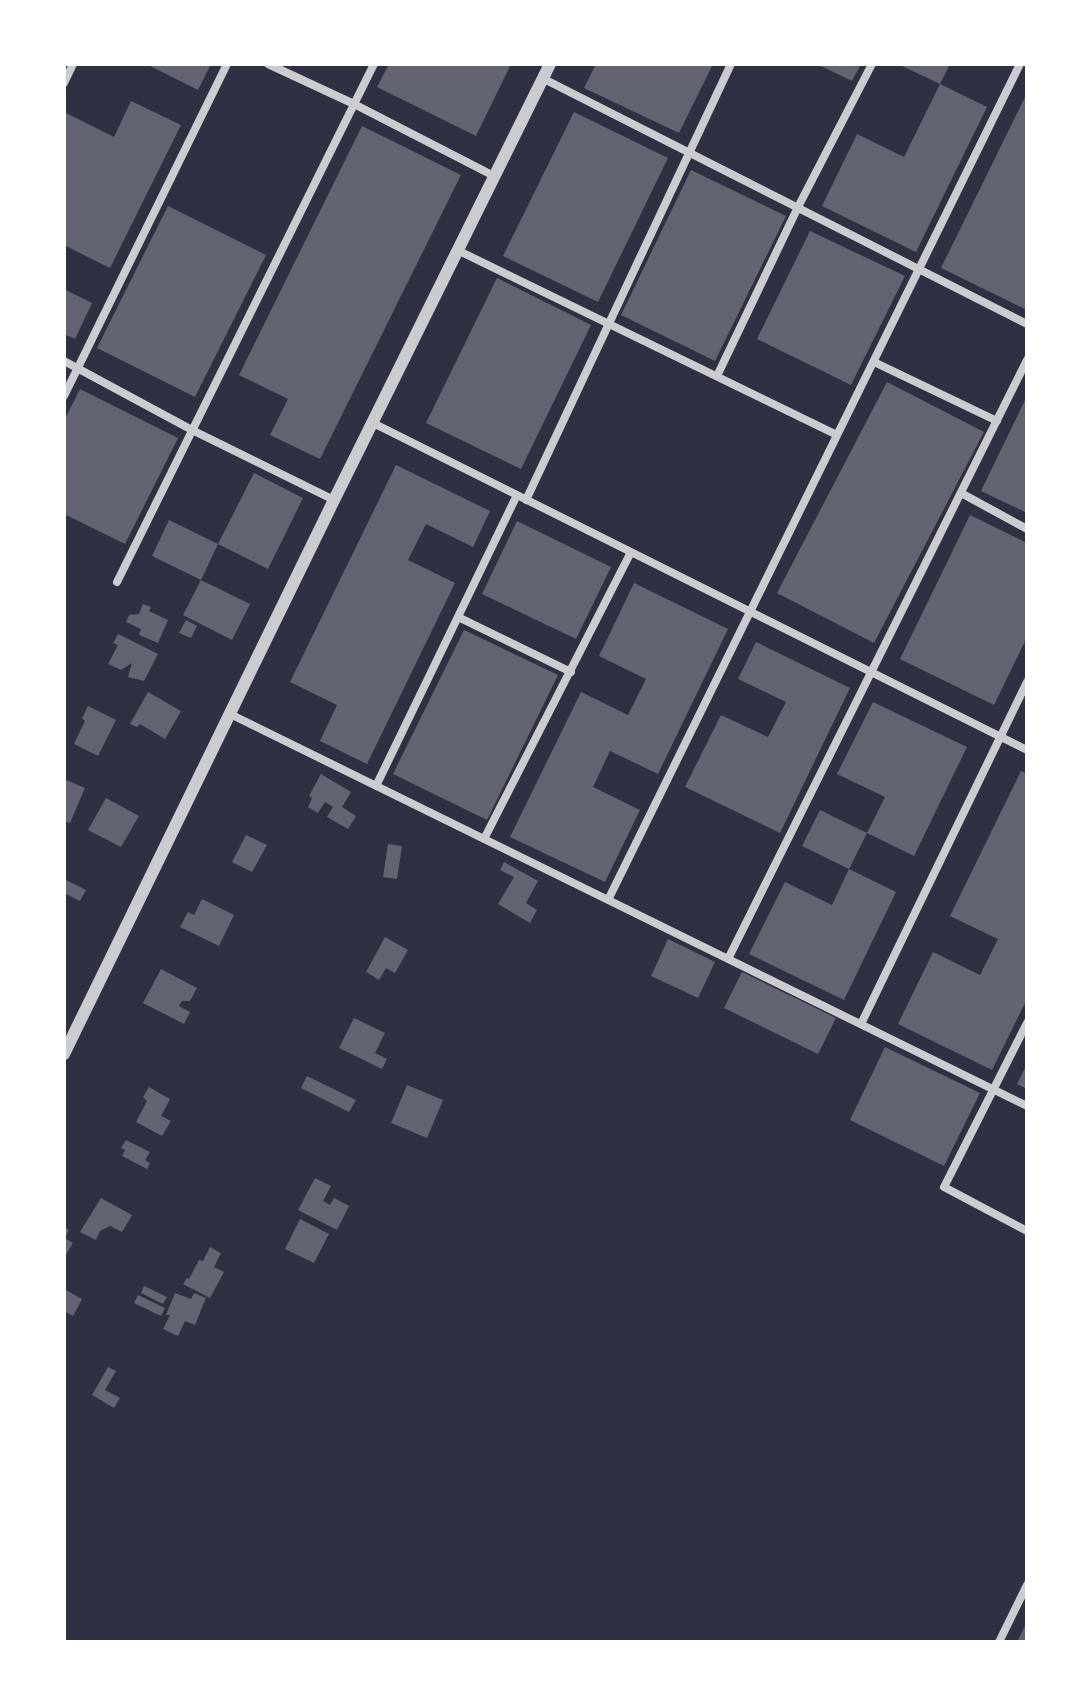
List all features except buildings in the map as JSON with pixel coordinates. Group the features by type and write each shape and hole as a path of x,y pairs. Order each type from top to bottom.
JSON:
{"street":[{"path":"64,83 73,64"},
{"path":"64,396 227,64"},
{"path":"268,64 494,176"},
{"path":"117,582 374,64"},
{"path":"64,1054 550,64"},
{"path":"526,500 731,64"},
{"path":"717,376 798,207 872,64"},
{"path":"608,900 1020,64"},
{"path":"544,79 1027,324"},
{"path":"457,250 837,435"},
{"path":"728,959 1027,360"},
{"path":"64,361 192,430 334,500"},
{"path":"874,362 997,421"},
{"path":"373,423 1027,750"},
{"path":"961,493 1027,529"},
{"path":"376,786 517,495"},
{"path":"484,839 631,552"},
{"path":"458,617 571,672"},
{"path":"861,1024 1027,682"},
{"path":"230,714 1027,1106"},
{"path":"1027,1023 944,1187 1027,1231"},
{"path":"999,1642 1027,1585"}]}
